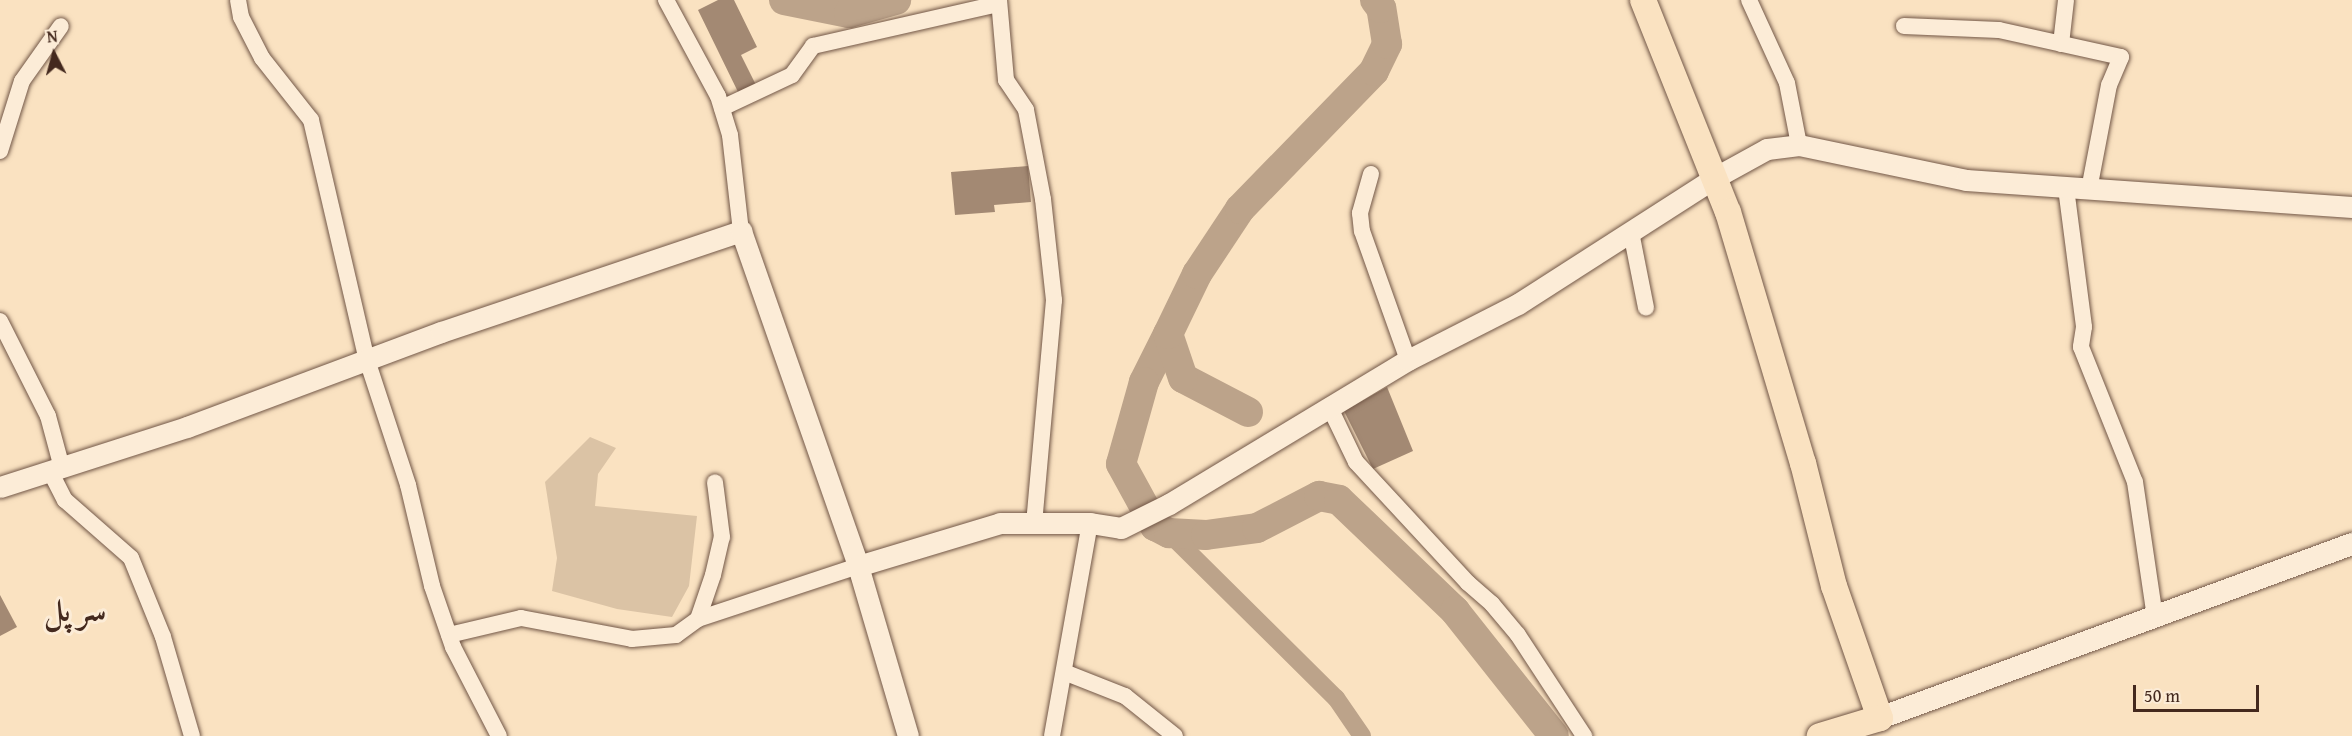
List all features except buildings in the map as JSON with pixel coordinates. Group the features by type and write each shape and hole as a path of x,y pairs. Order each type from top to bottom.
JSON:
{"main road":[{"path":"1643,0 1716,177 1803,463 1834,586 1880,718"},
{"path":"1821,736 1880,718 2352,544"}],"street":[{"path":"238,0 241,17 262,58 311,120 367,360 408,485 432,586 449,635 499,736"},
{"path":"666,0 722,108 730,135 741,231 858,566 908,736"},
{"path":"1749,0 1787,84 1799,145"},
{"path":"2061,44 2066,0"},
{"path":"722,108 792,75 813,46 999,2 1006,80 1026,110 1043,199 1054,300 1034,522"},
{"path":"0,150 22,81 61,26"},
{"path":"1904,26 1999,30 2121,57 2109,85 2089,190"},
{"path":"449,635 521,618 632,639 676,635 698,619 858,566 1000,523 1090,523 1121,528 1169,504 1236,461 1408,360 1518,304 1716,177 1767,149 1799,145 1966,180 2352,207"},
{"path":"1371,174 1360,213 1362,231 1408,360"},
{"path":"2066,188 2084,327 2080,347 2135,482 2155,617"},
{"path":"0,487 187,427 367,360 741,231"},
{"path":"1631,232 1646,308"},
{"path":"0,321 48,416 56,470 65,500 131,558 163,637 192,736"},
{"path":"1329,405 1356,462 1468,583 1492,604 1518,635 1584,736"},
{"path":"698,619 722,537 716,482"},
{"path":"1052,736 1090,523"},
{"path":"1064,672 1125,696 1175,736"}],"shaded area":[{"path":"1361,0 1394,0 1394,23 1371,17"},
{"path":"590,437 616,448 598,474 595,506 697,516 689,586 672,617 617,609 552,591 557,558 545,482"}],"waterway":[{"path":"784,0 849,13 896,0"},
{"path":"1248,412 1183,378 1168,334 1197,274 1240,209 1374,71 1387,44 1381,8 1375,0"},
{"path":"1168,334 1144,382 1121,464 1155,526 1169,533 1206,535 1257,528 1319,496 1339,500 1455,611 1554,736"},
{"path":"1169,533 1336,698 1362,736"}],"district":[{"name":"سر پل","path":"75,610"}]}
